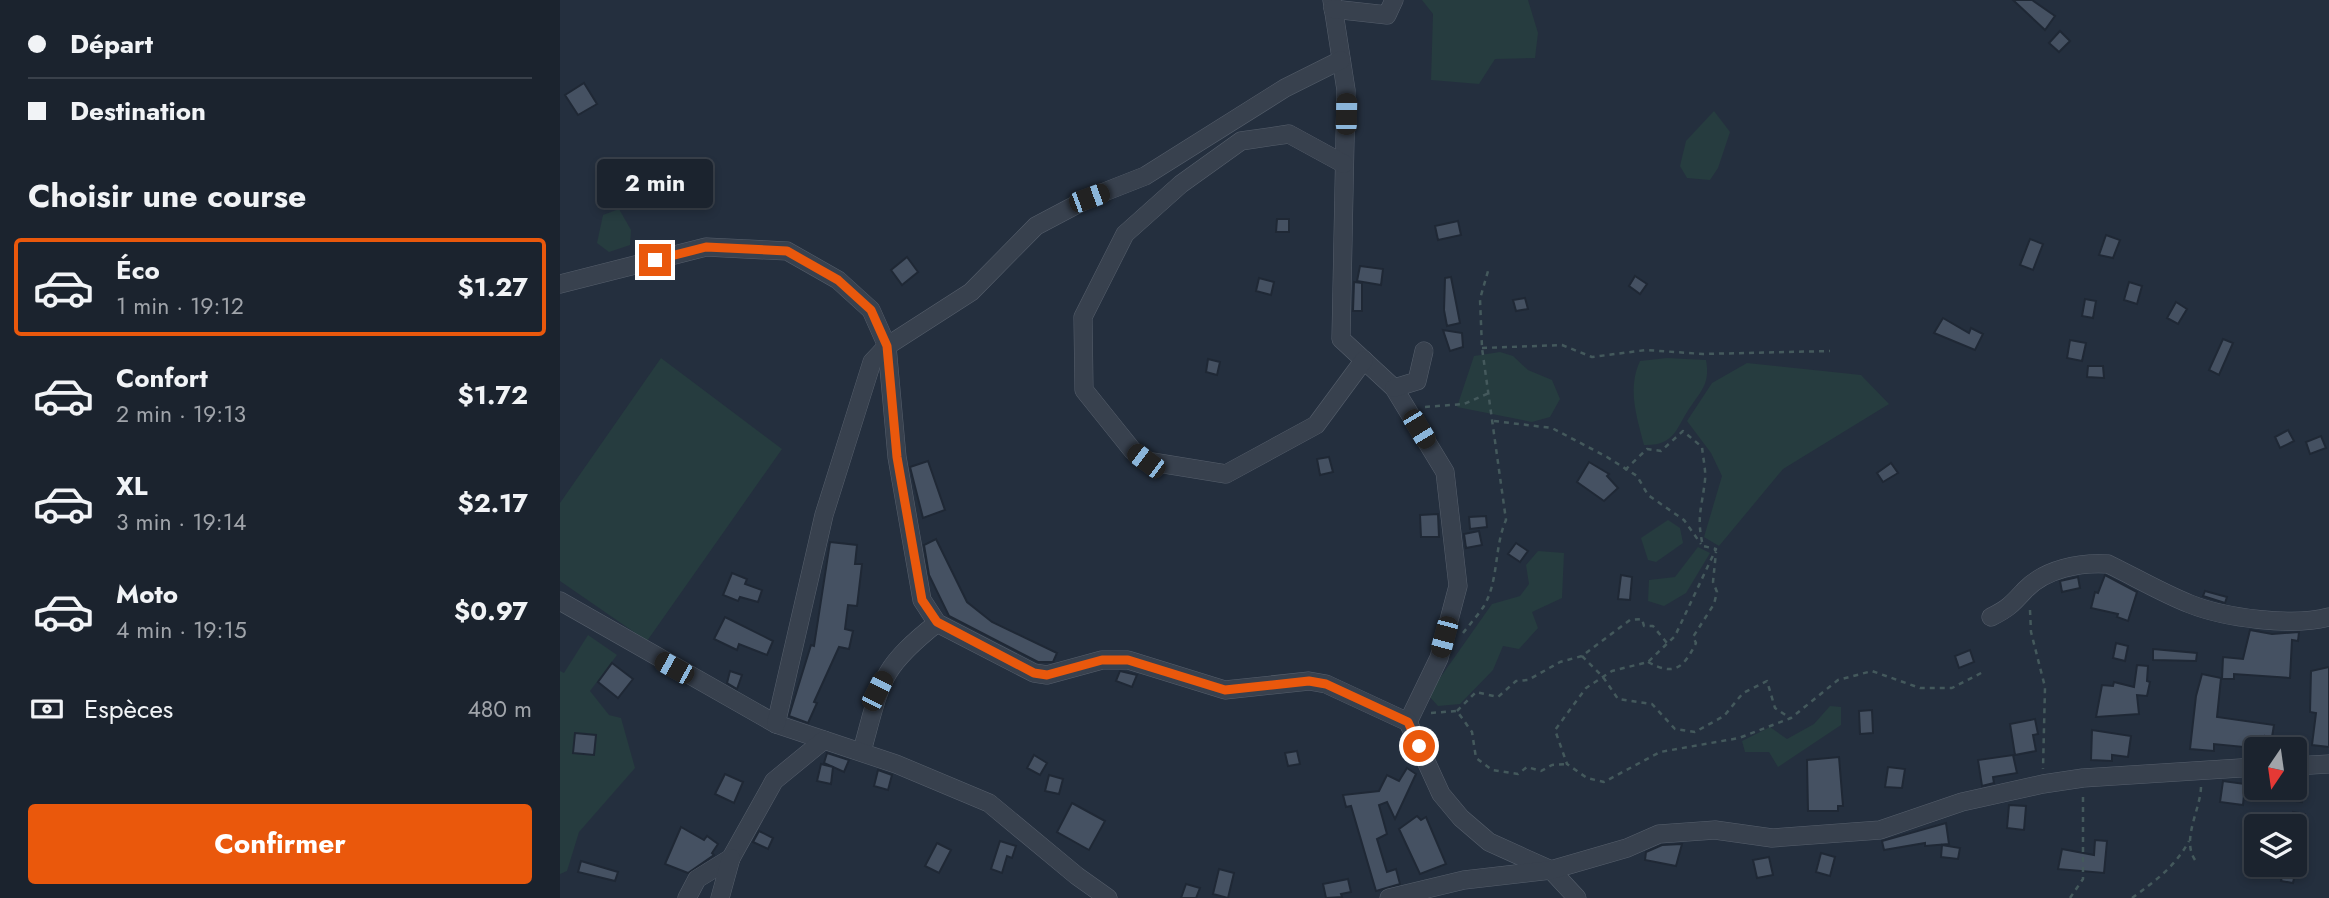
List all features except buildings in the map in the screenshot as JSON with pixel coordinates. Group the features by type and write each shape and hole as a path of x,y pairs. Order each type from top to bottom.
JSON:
{"street":[{"path":"1394,0 1387,15 1332,4 1346,90 1341,339 1394,388 1445,472 1458,586 1439,658 1408,722"},
{"path":"776,724 824,515 872,362 887,346 971,292 1036,226 1089,198 1145,177 1222,126 1341,60"},
{"path":"1345,164 1289,134 1241,141 1181,184 1125,234 1083,317 1084,390 1133,451 1146,461 1226,474 1315,425 1364,360"},
{"path":"560,284 706,247 787,251 838,280 871,310 887,346 897,457 908,524 922,600 937,622 1034,673 1047,675 1102,660 1128,660 1225,690 1309,681 1326,684 1408,722 1441,794 1461,818 1489,842 1551,870 1577,898"},
{"path":"1394,388 1417,381 1423,351"},
{"path":"1991,617 2014,606 2026,588 2061,569 2108,564 2191,604 2232,615 2314,621 2329,617"},
{"path":"560,601 776,724 862,751 989,803 1077,876 1108,898"},
{"path":"862,751 877,691 890,664 937,622"},
{"path":"720,898 731,858 774,781 824,740"},
{"path":"2307,765 2329,764"},
{"path":"1389,898 1464,880 1551,870 1626,848 1659,834 1715,830 1772,838 1880,830 1962,802 2043,784 2201,768 2244,767"},
{"path":"687,898 697,879 731,858"}],"path":[{"path":"1444,637 1461,636 1485,605 1493,579 1498,539 1506,520 1482,348 1480,299 1488,271"},
{"path":"1482,348 1562,345 1592,357 1646,351 1703,354 1830,351"},
{"path":"1406,407 1447,408 1489,393"},
{"path":"1492,420 1552,428 1637,476 1648,495 1684,520 1703,547 1716,549"},
{"path":"1625,470 1647,449 1661,451 1683,431 1702,447 1705,478 1698,514 1703,547"},
{"path":"1716,549 1675,636 1648,662 1612,671 1586,688 1555,730 1567,764 1587,778 1604,782 1660,752 1740,738 1791,718 1838,680 1872,671 1920,688 1952,688 1985,671"},
{"path":"1648,662 1662,670 1673,670 1690,656 1696,643 1692,637 1714,604 1717,592 1713,582 1716,549"},
{"path":"2021,595 2032,613 2031,632 2045,687 2043,784"},
{"path":"1417,704 1433,715 1457,711 1476,692 1498,697 1516,681 1528,680 1560,662 1582,656 1630,620 1642,619 1644,626 1653,626 1667,643"},
{"path":"1582,656 1603,677 1618,699 1652,704 1675,729 1695,732 1724,716 1743,693 1767,681 1775,708 1791,718"},
{"path":"1457,711 1472,732 1476,758 1492,770 1518,774 1527,766 1541,771 1552,765 1567,764"},
{"path":"2132,898 2167,872 2180,858 2189,841 2201,797 2201,768"},
{"path":"2070,898 2083,879 2083,778"},
{"path":"2189,841 2190,852 2195,860"}],"green space":[{"path":"1422,0 1528,0 1538,33 1535,58 1495,59 1479,84 1431,80 1433,14"},
{"path":"1714,111 1730,132 1718,168 1710,180 1687,178 1680,166 1686,141"},
{"path":"619,209 631,230 630,245 609,252 597,243 603,215"},
{"path":"1500,352 1513,356 1528,370 1552,380 1560,399 1550,417 1532,422 1457,407 1474,356"},
{"path":"661,358 782,449 647,641 560,581 560,503"},
{"path":"1667,358 1706,360 1706,380 1674,434 1663,442 1644,445 1634,403 1636,372 1640,361"},
{"path":"1747,363 1861,375 1889,404 1783,469 1719,546 1704,537 1722,476 1711,453 1687,421 1712,383"},
{"path":"1668,520 1680,528 1683,543 1656,562 1648,560 1641,538"},
{"path":"1698,547 1710,553 1686,593 1664,606 1648,601 1649,580 1675,577"},
{"path":"1538,551 1564,553 1562,598 1532,612 1538,628 1519,649 1503,646 1493,670 1460,704 1438,706 1428,695 1492,604 1520,596 1529,584 1526,565"},
{"path":"588,635 617,655 590,691 609,715 621,718 635,768 579,832 567,871 560,874 560,671 564,673"},
{"path":"1830,706 1841,707 1841,725 1778,767 1769,752 1745,752 1742,741 1770,727 1787,739 1814,724"}],"route":[{"path":"655,260 706,247 787,251 838,280 871,310 887,346 897,457 922,600 937,622 1034,673 1047,675 1072,666 1102,660 1128,660 1225,690 1309,681 1326,684 1408,722 1419,746"}]}
